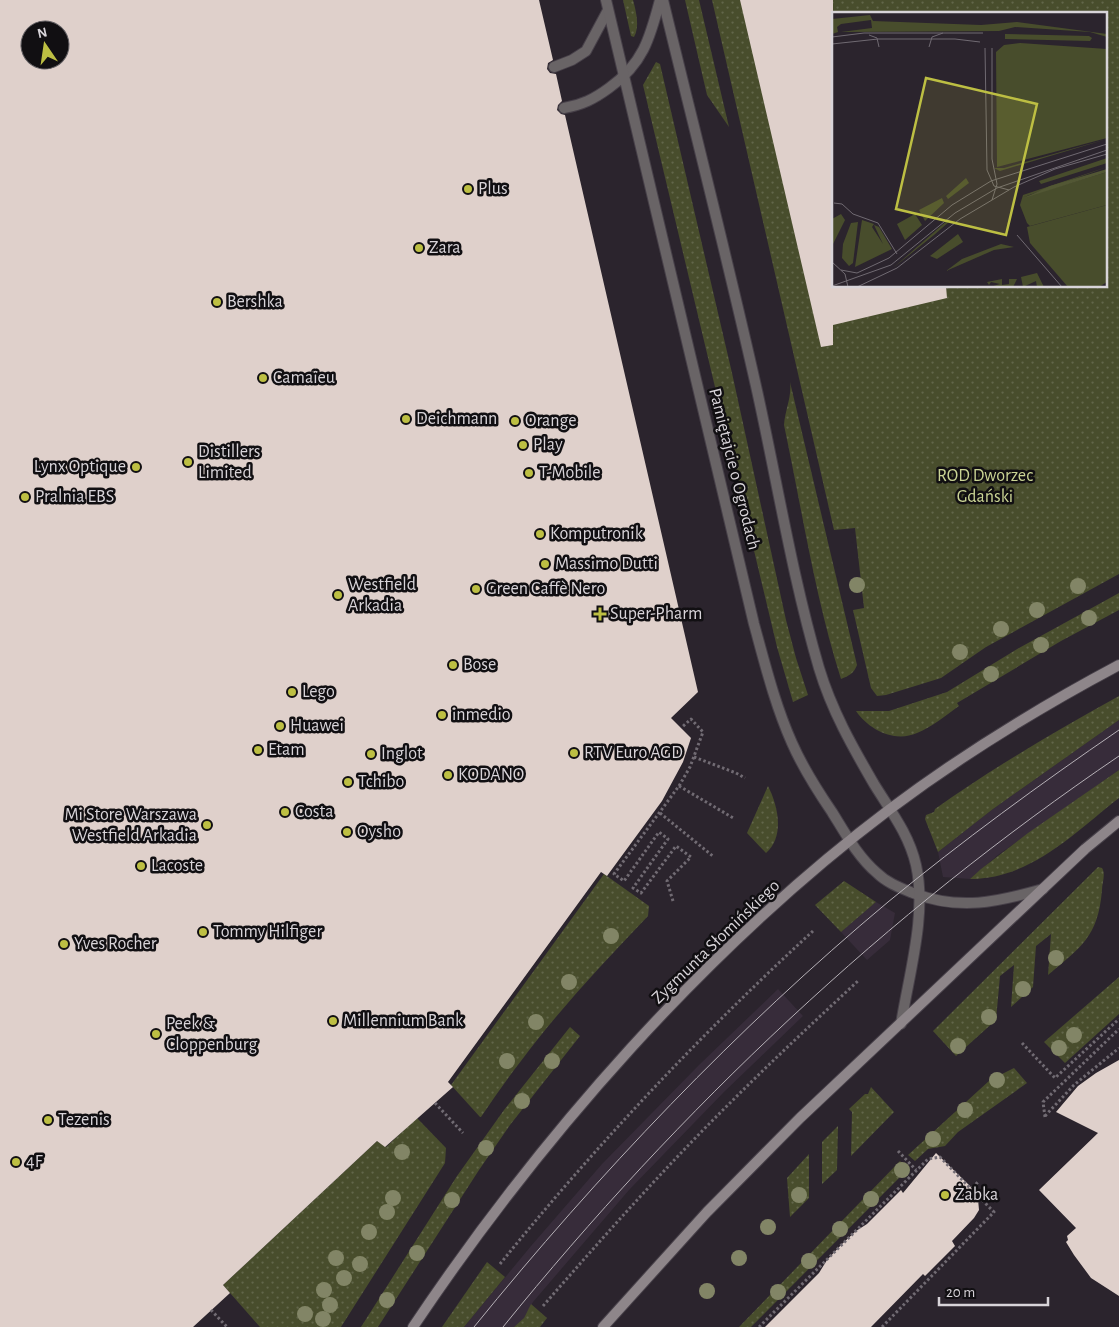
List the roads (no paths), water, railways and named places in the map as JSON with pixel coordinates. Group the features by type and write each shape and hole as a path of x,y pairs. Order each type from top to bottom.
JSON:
{"main road":[{"name":"Zygmunta Słomińskiego","path":"413,1327 503,1202 562,1128 636,1044 730,947 789,892 890,809 937,775 996,737 1119,665"},
{"path":"603,1327 642,1282 743,1174 835,1083 901,1024 1085,849 1119,821"}],"street":[{"path":"564,108 581,105 624,78 644,51 662,0"},
{"name":"Pamiętajcie o Ogrodach","path":"662,0 727,258 801,600 814,651 833,710 862,763 904,831 916,864 920,896 919,921 901,1024"},
{"path":"554,67 586,52 607,5"},
{"name":"Pamiętajcie o Ogrodach","path":"607,5 709,439 767,671 792,743 814,786 850,841 869,866 878,875 894,885 920,896 945,902 965,904 1013,898 1043,889"}],"tram line":[{"path":"474,1327 570,1213 620,1158 671,1104 777,1000 832,950 916,879 1002,813 1119,730"},
{"path":"503,1327 571,1246 641,1168 714,1092 790,1019 868,948 949,881 1033,817 1119,756"}],"place":[{"name":"Plus","path":"468,189"},
{"name":"Zara","path":"419,248"},
{"name":"Bershka","path":"217,302"},
{"name":"Camaïeu","path":"263,378"},
{"name":"Deichmann","path":"406,419"},
{"name":"Orange","path":"515,421"},
{"name":"Play","path":"523,445"},
{"name":"Distillers Limited","path":"188,462"},
{"name":"Lynx Optique","path":"136,467"},
{"name":"T-Mobile","path":"529,473"},
{"name":"Pralnia EBS","path":"25,497"},
{"name":"Komputronik","path":"540,534"},
{"name":"Massimo Dutti","path":"545,564"},
{"name":"Green Caffè Nero","path":"476,589"},
{"name":"Westfield Arkadia","path":"338,595"},
{"name":"Super-Pharm","path":"600,614"},
{"name":"Bose","path":"453,665"},
{"name":"Lego","path":"292,692"},
{"name":"inmedio","path":"442,715"},
{"name":"Huawei","path":"280,726"},
{"name":"Etam","path":"258,750"},
{"name":"RTV Euro AGD","path":"574,753"},
{"name":"Inglot","path":"371,754"},
{"name":"KODANO","path":"448,775"},
{"name":"Tchibo","path":"348,782"},
{"name":"Costa","path":"285,812"},
{"name":"Mi Store Warszawa Westfield Arkadia","path":"207,825"},
{"name":"Oysho","path":"347,832"},
{"name":"Lacoste","path":"141,866"},
{"name":"Tommy Hilfiger","path":"203,932"},
{"name":"Yves Rocher","path":"64,944"},
{"name":"Millennium Bank","path":"333,1021"},
{"name":"Peek & Cloppenburg","path":"156,1034"},
{"name":"Tezenis","path":"48,1120"},
{"name":"4F","path":"16,1162"},
{"name":"Żabka","path":"945,1195"}],"park label":[{"name":"ROD Dworzec Gdański","path":"985,486"}]}
